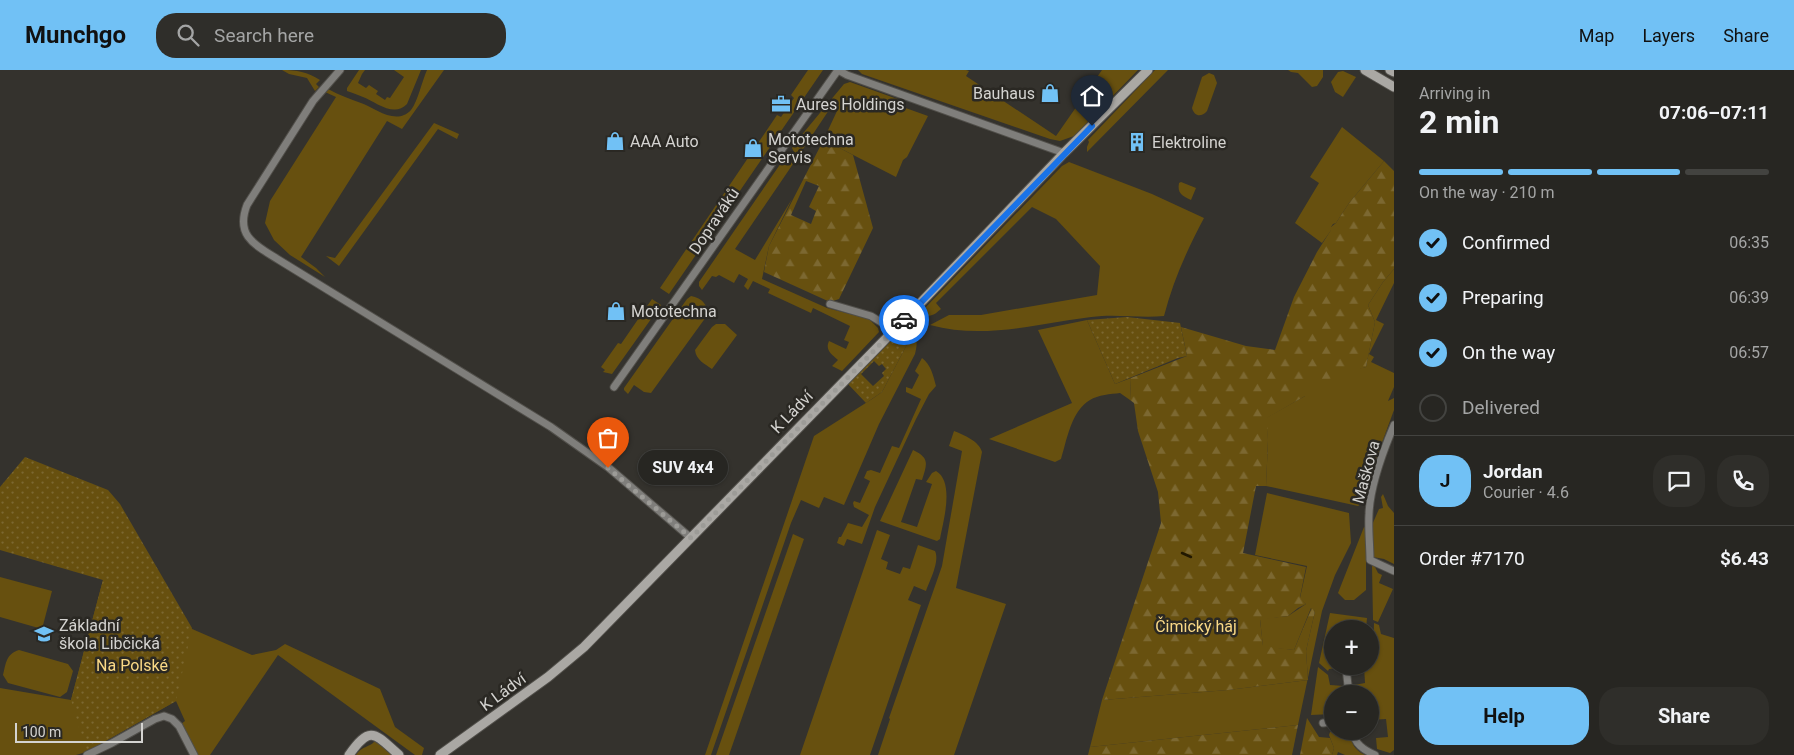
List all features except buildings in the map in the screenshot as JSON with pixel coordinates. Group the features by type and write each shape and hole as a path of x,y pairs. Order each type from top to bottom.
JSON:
{"street":[{"path":"340,70 320,92 306,112 247,205 243,214 243,226 251,241 551,427 608,468 691,538"},
{"path":"838,70 846,75 926,105 1064,153"},
{"name":"Dopraváků","path":"614,387 838,70"},
{"name":"K Ládví","path":"440,755 548,677 584,647 1064,153 1148,70"},
{"path":"1365,70 1394,87"},
{"path":"1390,70 1394,72"},
{"path":"830,304 871,316 894,330"},
{"name":"Maškova","path":"1394,425 1371,492 1369,513 1370,560 1394,571"},
{"path":"87,755 112,744 154,719 164,716 172,719 180,726 194,755"},
{"path":"349,755 359,741 369,735 377,735 399,755"},
{"path":"1355,740 1362,749 1375,755"}],"green space":[{"path":"282,70 297,71 311,75 320,80 316,84 319,87 315,91 307,78 289,74"},
{"path":"359,70 365,70 358,83 366,88 369,85 378,91 376,94 385,100 387,97 390,98 404,77 394,70 421,70 407,104 396,110 385,108 347,91"},
{"path":"427,70 444,70 402,129 387,121 301,257 325,277 290,255 274,240 265,223 270,201 336,97 325,92 328,89 386,114 399,116 411,110"},
{"path":"808,70 823,70 669,294 660,288 777,115 781,117 794,98 791,95"},
{"path":"858,70 969,71 966,76 1056,136 1102,70 1138,70 1074,136 1060,141 862,74"},
{"path":"1155,70 1168,70 1087,152 1088,140"},
{"path":"1288,70 1323,70 1323,77 1317,86 1312,87 1298,73"},
{"path":"1343,71 1356,77 1343,97 1335,92 1331,82 1338,72"},
{"path":"1209,73 1214,75 1217,83 1207,111 1202,115 1198,115 1194,113 1192,108 1202,77"},
{"path":"850,82 903,101 900,106 928,116 907,157 903,160 896,177 823,141 837,111 829,110 797,158 792,148 844,84"},
{"path":"434,123 459,134 457,139 438,129 339,266 326,256 335,258"},
{"path":"1342,127 1384,161 1349,203 1336,223 1333,224 1332,229 1322,243 1295,223 1319,183 1310,177"},
{"path":"823,141 853,155 873,228 839,299 830,302 764,272 769,246","holes":["806,181 819,186 809,207 816,211 811,224 791,215"]},
{"path":"788,160 793,164 735,249 755,260 792,199 769,246 762,279 827,308 869,319 878,328 879,332 842,371 832,366 838,360 829,352 828,344 829,341 846,349 849,342 844,340 850,326 813,308 811,313 768,293 770,289 753,281 748,290 744,286 748,279 739,274 734,283 719,275 716,277 712,276 702,290 699,286 699,282 781,163"},
{"name":"Čimický háj","path":"1384,161 1394,171 1394,269 1368,305 1375,322 1366,367 1314,384 1305,381 1305,396 1267,418 1266,486 1256,486 1243,553 1306,567 1300,597 1306,604 1288,616 1260,620 1263,646 1294,650 1312,607 1315,611 1306,651 1308,680 1228,690 1102,700 1161,523 1158,492 1138,431 1134,403 1130,400 1131,378 1187,356 1181,327 1246,346 1275,350 1294,297 1331,227"},
{"path":"1069,162 1152,194 1204,218 1181,266 1164,316 1102,316 995,331 973,331 930,325 949,315 981,315 1097,295 1100,266 1056,219 1032,207 936,303 941,309 935,314 923,314 924,309 1062,166"},
{"path":"1181,182 1196,188 1191,200 1180,192 1179,183"},
{"path":"1394,269 1394,283 1376,320 1384,324 1369,354 1374,357 1371,362 1394,373 1394,387 1388,401 1394,398 1394,410 1366,486 1364,502 1358,506 1266,486 1268,440 1266,418 1305,396 1304,381 1366,367 1375,322 1368,305"},
{"path":"691,296 704,303 707,309 706,317 651,393 644,392 634,385 628,394 624,388"},
{"path":"652,299 661,305 612,374 603,372 605,370 601,367 618,343 621,344"},
{"path":"1127,317 1180,323 1187,356 1115,384 1087,320"},
{"path":"1087,320 1115,384 1131,378 1130,400 1120,393 1090,400 1078,411 1074,418 1061,459 1055,462 989,439 1072,403 1038,330"},
{"path":"716,324 725,324 737,335 712,369 699,359 695,350"},
{"path":"901,331 913,333 882,392 866,403 848,384","holes":["874,361 879,366 882,364 886,369 882,373 884,376 873,386 861,374"]},
{"path":"913,333 917,343 915,354 879,424 844,505 824,497 819,508 801,500 791,523 711,755 705,755 814,436 882,392"},
{"path":"922,358 930,367 936,386 929,394 916,419 875,507 862,544 847,539 844,546 837,543 848,523 862,527 869,515 854,507 853,503 854,501 860,503 870,481 864,478 867,471 871,470 880,473 892,446 899,448 921,399 906,392 906,387 912,389 919,375 915,371"},
{"path":"954,431 978,445 982,452 956,588 1006,604 954,755 878,755 942,566 962,451 949,446"},
{"path":"913,450 925,459 926,466 922,480 916,479 901,522 917,527 932,484 926,482 932,473 936,471 942,476 946,493 940,539 937,541 880,521"},
{"name":"Na Polské","path":"25,457 108,490 120,504 192,628 176,701 86,752 71,700 103,580 0,550 0,487"},
{"path":"1267,493 1349,513 1351,543 1335,575 1322,611 1308,678 1306,651 1315,611 1311,608 1294,650 1263,647 1260,619 1288,616 1306,604 1300,598 1307,566 1255,555"},
{"path":"1383,494 1388,506 1394,513 1394,564 1384,559 1373,557 1372,525 1379,509 1383,508 1381,497"},
{"path":"1364,527 1366,528 1366,590 1354,600 1345,600 1338,593"},
{"path":"877,530 890,535 881,559 888,562 886,569 900,574 903,567 910,569 918,545 935,551 934,571 926,591 914,586 908,600 921,605 870,755 800,755"},
{"path":"793,534 804,539 729,755 716,755"},
{"path":"50,549 176,622 252,655 276,650 285,644 380,689 395,727 424,748 422,755 415,755 278,655 210,755 197,755 181,724 185,721 176,701 86,752 76,755 0,755 0,688 71,700 103,580"},
{"path":"1372,565 1374,565 1378,573 1382,575 1379,583 1393,589 1379,620 1373,620"},
{"path":"0,577 52,591 42,629 0,617"},
{"path":"1330,613 1367,618 1367,620 1328,620"},
{"path":"1379,625 1381,634 1394,638 1394,750 1390,753 1377,749 1376,740 1388,737 1386,719 1379,719 1379,685 1354,685 1365,683 1365,675 1379,675"},
{"path":"1324,640 1324,667 1319,663"},
{"path":"19,650 68,664 73,671 67,692 60,697 8,683 3,675 6,663 11,654"},
{"path":"1318,667 1324,672 1324,675 1328,675 1330,685 1324,685 1324,714 1311,715"},
{"path":"1307,680 1298,725 1090,747 1102,700 1228,690"},
{"path":"1307,718 1319,737 1324,737 1324,740 1331,740 1334,748 1332,755 1300,755"},
{"path":"1298,725 1292,755 1088,755 1090,747"},
{"path":"1331,740 1351,740 1358,751 1365,755 1345,755 1338,752 1337,755 1332,755 1334,748"},
{"path":"375,741 393,755 356,755 361,750"}],"waterway":[{"path":"1182,553 1191,557"}],"way so far":[{"path":"608,468 691,538 904,320"}],"place":[{"name":"Bauhaus","path":"1050,93"},
{"name":"Aures Holdings","path":"781,104"},
{"name":"AAA Auto","path":"615,141"},
{"name":"Elektroline","path":"1137,142"},
{"name":"Mototechna Servis","path":"753,148"},
{"name":"Mototechna","path":"616,311"},
{"name":"SUV 4x4","path":"608,468"},
{"name":"Základní škola Libčická","path":"44,634"}],"route":[{"path":"904,320 1092,126"}]}
